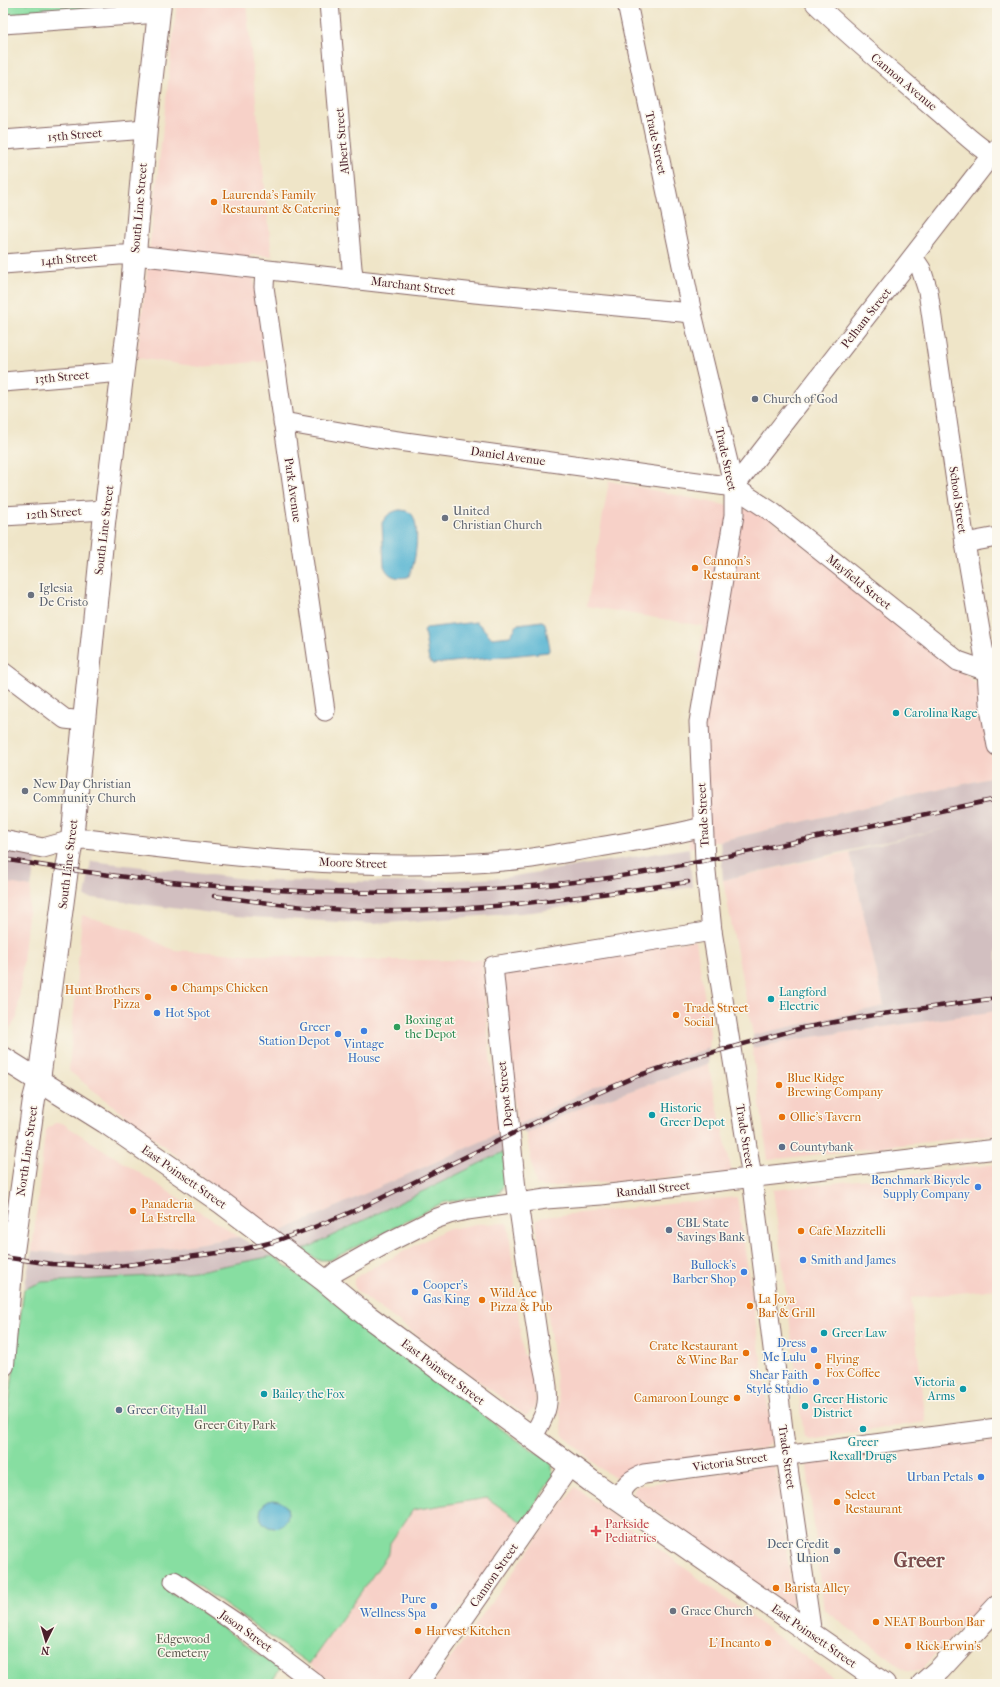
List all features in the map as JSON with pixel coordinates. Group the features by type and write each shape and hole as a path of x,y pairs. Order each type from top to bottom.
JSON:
{"main road":[{"name":"South Line Street","path":"39,1080 72,840 105,510 115,442 129,320 146,129 160,8"},
{"name":"East Poinsett Street","path":"3,1058 100,1118 178,1172 325,1281 366,1315 570,1466 884,1684"},
{"name":"North Line Street","path":"3,1365 6,1306 34,1099 39,1080"},
{"path":"923,1684 940,1669 997,1607"}],"street":[{"name":"Albert Street","path":"330,3 354,280"},
{"name":"Trade Street","path":"627,3 692,313 734,487 734,515 699,722 703,827 712,931 752,1178 786,1454 812,1634"},
{"name":"Cannon Avenue","path":"815,3 848,35 995,153"},
{"path":"3,24 160,8"},
{"name":"15th Street","path":"3,140 146,129"},
{"name":"Pelham Street","path":"734,487 995,153"},
{"name":"Marchant Street","path":"135,255 483,294 692,313"},
{"name":"14th Street","path":"3,264 135,255"},
{"name":"School Street","path":"913,257 921,269 928,291 965,543 986,671 989,703 997,746"},
{"name":"Park Avenue","path":"265,270 264,287 325,711"},
{"name":"13th Street","path":"3,382 122,372"},
{"name":"Daniel Avenue","path":"283,422 369,437 734,487"},
{"name":"Mayfield Street","path":"734,487 772,512 958,661 986,671"},
{"name":"12th Street","path":"3,516 105,510"},
{"path":"965,543 997,537"},
{"path":"3,672 65,719 83,721"},
{"name":"Moore Street","path":"3,840 44,848 72,840 86,839 206,853 294,861 417,864 503,861 545,856 680,833 703,827"},
{"name":"Depot Street","path":"532,1438 542,1419 547,1403 545,1374 540,1353 518,1203 506,1104 493,966 712,931"},
{"name":"Randall Street","path":"325,1281 337,1271 435,1219 467,1210 518,1203 997,1150"},
{"name":"Victoria Street","path":"617,1499 632,1479 644,1474 786,1454 997,1428"},
{"name":"Cannon Street","path":"418,1684 570,1466"},
{"name":"Jason Street","path":"174,1581 236,1623 316,1684"},
{"path":"787,1617 808,1607"}],"shaded area":[{"path":"177,3 246,3 272,256 250,255 267,361 200,367 137,358"},
{"path":"609,481 763,513 957,667 981,688 994,777 689,848 692,719 703,626 587,606"},
{"path":"994,777 997,796 997,1011 805,1038 752,1048 753,1035 884,1006 850,852 954,826 723,880 720,841"},
{"path":"3,848 37,854 31,887 3,882"},
{"path":"689,848 692,887 533,912 374,924 236,916 85,897 91,861 263,881 402,882 502,878"},
{"path":"850,852 884,1006 753,1035 723,880"},
{"path":"3,882 31,887 17,1018 12,1026 3,1033"},
{"path":"82,915 133,930 173,950 350,960 482,960 490,1056 500,1133 273,1235 241,1207 69,1071"},
{"path":"696,940 710,1033 709,1048 595,1087 517,1125 499,970"},
{"path":"997,1011 997,1134 768,1160 752,1048 805,1038"},
{"path":"709,1048 708,1064 575,1110 526,1134 517,1125 595,1087"},
{"path":"708,1064 732,1173 544,1187 536,1185 526,1134 575,1110"},
{"path":"55,1123 62,1123 239,1237 166,1249 91,1255 32,1251 45,1133 47,1129"},
{"path":"500,1133 503,1152 303,1250 273,1235"},
{"path":"997,1164 997,1289 911,1298 926,1422 809,1439 804,1436 773,1190"},
{"path":"737,1197 773,1439 763,1449 640,1466 622,1482 601,1469 563,1435 536,1221 542,1217"},
{"path":"508,1223 523,1354 531,1365 536,1402 534,1408 526,1416 357,1291 354,1285 354,1279 359,1275 445,1230 476,1224"},
{"path":"239,1237 273,1256 203,1270 150,1276 42,1282 24,1289 32,1251 91,1255 166,1249"},
{"path":"997,1441 997,1589 921,1670 913,1672 906,1671 824,1610 807,1467 810,1463"},
{"path":"773,1465 776,1468 793,1602 788,1606 632,1493 637,1486"},
{"path":"575,1487 842,1684 432,1684"},
{"path":"487,1498 523,1523 459,1609 410,1684 335,1684 309,1664 389,1553 390,1543 413,1510"}],"green space":[{"path":"3,3 135,3 131,7 3,18"},
{"path":"503,1152 505,1175 503,1187 496,1195 466,1198 442,1203 330,1260 318,1260 303,1250"},
{"name":"Greer City Park","path":"273,1256 507,1433 549,1461 552,1465 553,1476 523,1523 487,1498 413,1510 390,1543 389,1553 309,1664 184,1576 171,1595 180,1596 280,1670 269,1684 3,1684 3,1450 24,1289 42,1282 150,1276 203,1270"}],"water":[{"path":"399,510 407,511 412,514 415,522 417,538 411,572 408,577 404,578 390,575 384,566 382,523 389,514"},
{"path":"542,621 545,623 550,648 548,652 433,664 429,661 424,630 426,628 476,622 492,638 510,636 518,624"},
{"path":"274,1500 284,1504 288,1514 284,1524 274,1528 264,1524 260,1514 264,1504"}],"railway":[{"path":"3,859 77,871 226,887 376,893 526,887 601,879 665,869 997,799"},
{"path":"214,896 327,909 372,911 432,910 542,901 688,882"},
{"path":"3,1257 52,1264 112,1267 240,1250 273,1242 363,1207 569,1106 637,1076 685,1060 802,1028 868,1016 997,998"}],"place":[{"name":"Laurenda's Family Restaurant & Catering","path":"214,202"},
{"name":"Church of God","path":"755,399"},
{"name":"United Christian Church","path":"445,518"},
{"name":"Cannon's Restaurant","path":"695,568"},
{"name":"Iglesia De Cristo","path":"31,595"},
{"name":"Carolina Rage","path":"896,713"},
{"name":"New Day Christian Community Church","path":"25,791"},
{"name":"Champs Chicken","path":"174,988"},
{"name":"Hunt Brothers Pizza","path":"148,997"},
{"name":"Langford Electric","path":"771,999"},
{"name":"Hot Spot","path":"157,1013"},
{"name":"Trade Street Social","path":"676,1015"},
{"name":"Boxing at the Depot","path":"397,1027"},
{"name":"Vintage House","path":"364,1031"},
{"name":"Greer Station Depot","path":"338,1034"},
{"name":"Blue Ridge Brewing Company","path":"779,1085"},
{"name":"Historic Greer Depot","path":"652,1115"},
{"name":"Ollie's Tavern","path":"782,1117"},
{"name":"Countybank","path":"782,1147"},
{"name":"Benchmark Bicycle Supply Company","path":"978,1187"},
{"name":"Panaderia La Estrella","path":"133,1211"},
{"name":"CBL State Savings Bank","path":"669,1230"},
{"name":"Cafe Mazzitelli","path":"801,1231"},
{"name":"Smith and James","path":"803,1260"},
{"name":"Bullock's Barber Shop","path":"744,1272"},
{"name":"Cooper's Gas King","path":"415,1292"},
{"name":"Wild Ace Pizza & Pub","path":"482,1300"},
{"name":"La Joya Bar & Grill","path":"750,1306"},
{"name":"Greer Law","path":"824,1333"},
{"name":"Dress Me Lulu","path":"814,1350"},
{"name":"Crate Restaurant & Wine Bar","path":"746,1353"},
{"name":"Flying Fox Coffee","path":"818,1366"},
{"name":"Shear Faith Style Studio","path":"816,1382"},
{"name":"Victoria Arms","path":"963,1389"},
{"name":"Bailey the Fox","path":"264,1394"},
{"name":"Camaroon Lounge","path":"737,1398"},
{"name":"Greer Historic District","path":"805,1406"},
{"name":"Greer City Hall","path":"119,1410"},
{"name":"Greer Rexall Drugs","path":"863,1429"},
{"name":"Urban Petals","path":"981,1477"},
{"name":"Select Restaurant","path":"837,1502"},
{"name":"Parkside Pediatrics","path":"596,1531"},
{"name":"Deer Credit Union","path":"837,1551"},
{"name":"Barista Alley","path":"776,1588"},
{"name":"Pure Wellness Spa","path":"434,1606"},
{"name":"Grace Church","path":"673,1611"},
{"name":"NEAT Bourbon Bar","path":"876,1622"},
{"name":"Harvest Kitchen","path":"418,1631"},
{"name":"L’ Incanto","path":"768,1643"},
{"name":"Rick Erwin's","path":"908,1646"}],"district":[{"name":"Greer","path":"919,1560"}],"park label":[{"name":"Edgewood Cemetery","path":"183,1646"}]}
